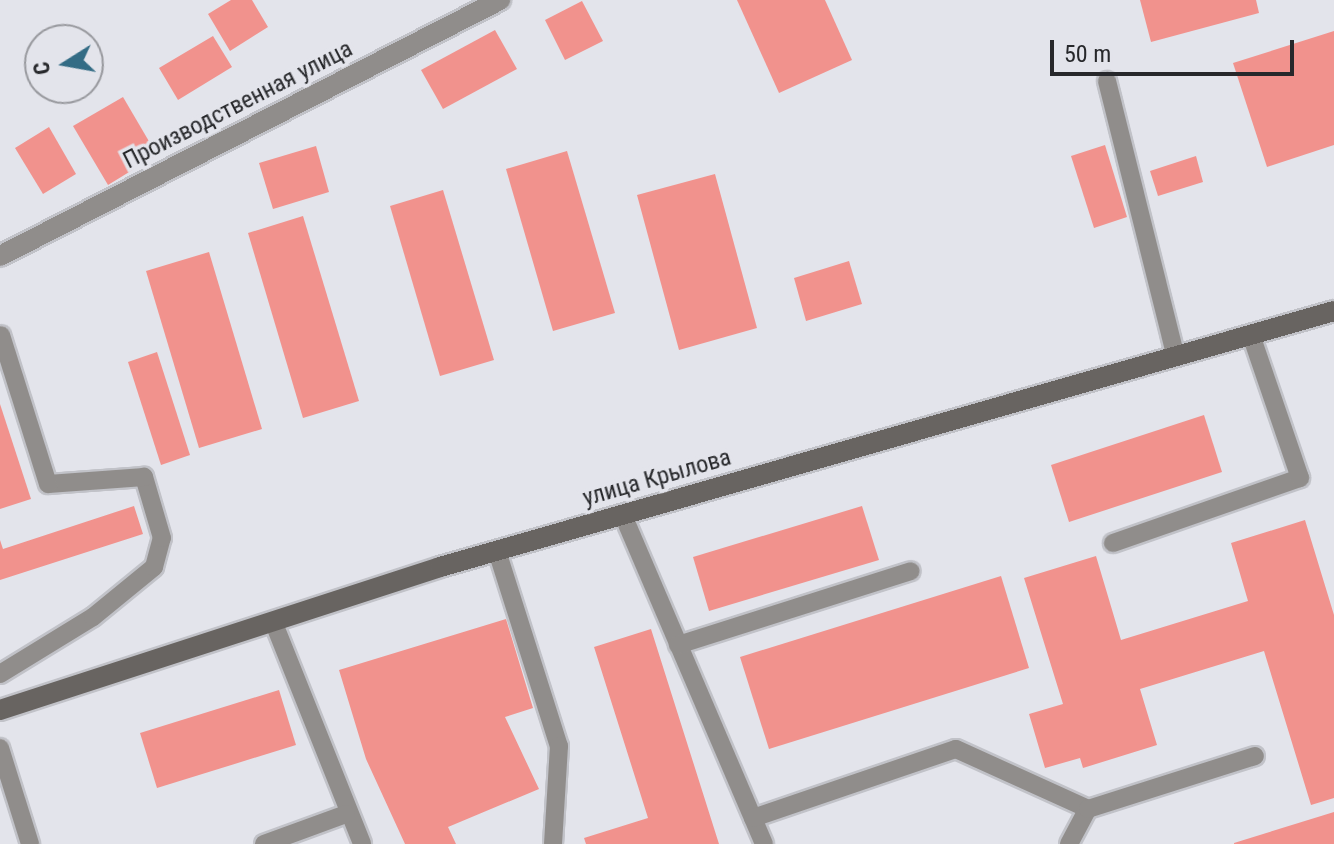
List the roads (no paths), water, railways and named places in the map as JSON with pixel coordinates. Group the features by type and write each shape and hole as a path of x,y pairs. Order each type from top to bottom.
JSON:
{"street":[{"name":"Производственная улица","path":"0,256 500,0"},
{"name":"улица Крылова","path":"0,710 497,551 1334,311"}],"lane":[{"path":"1107,81 1176,357"},
{"path":"0,674 93,617 154,567 162,538 144,477 48,484 1,335"},
{"path":"1113,543 1300,478 1251,335"},
{"path":"623,515 764,844"},
{"path":"497,551 559,746 553,844"},
{"path":"678,645 911,571"},
{"path":"273,621 346,814 362,844"},
{"path":"0,748 30,844"},
{"path":"753,818 956,749 1088,809 1255,756"},
{"path":"1069,844 1088,809"},
{"path":"264,844 346,814"}]}
